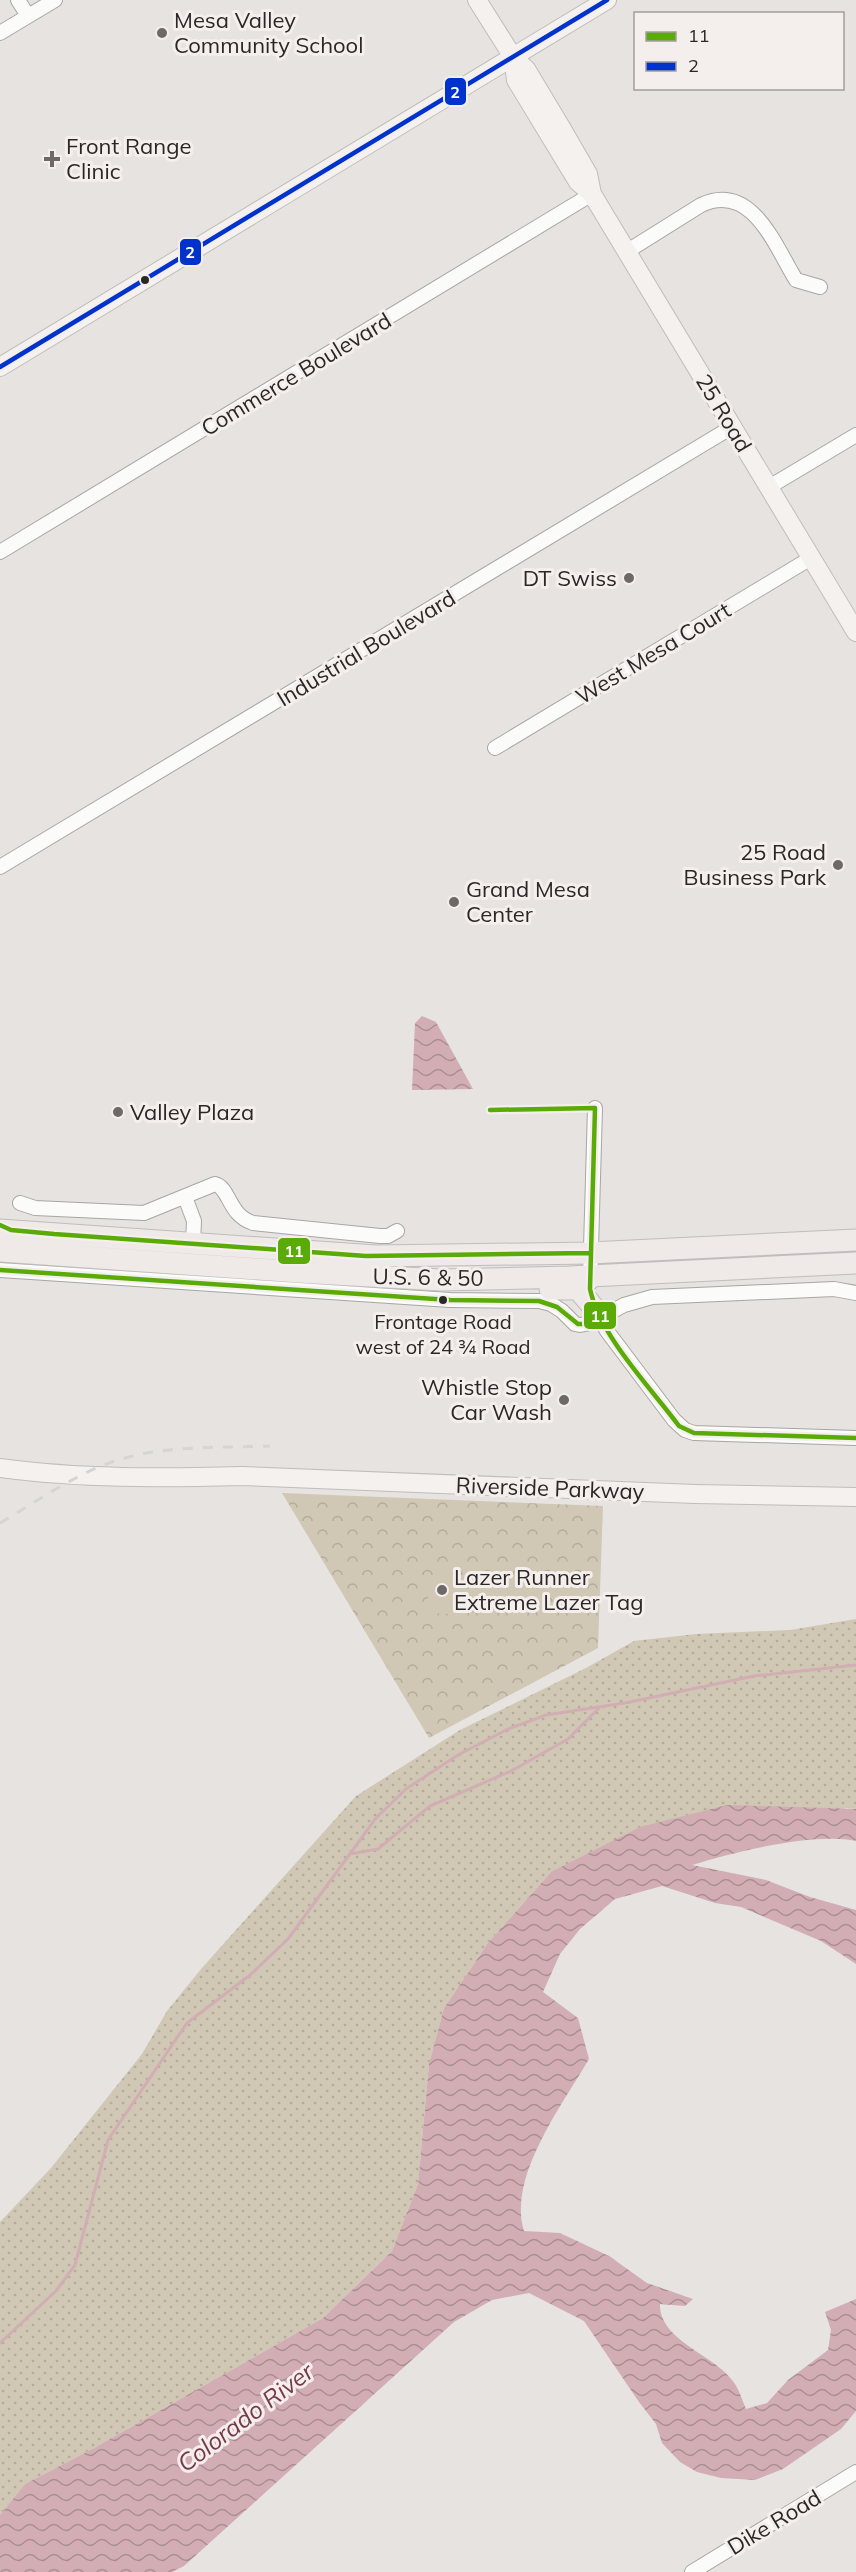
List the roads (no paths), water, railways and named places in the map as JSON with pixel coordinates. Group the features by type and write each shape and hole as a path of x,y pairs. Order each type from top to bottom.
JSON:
{"highway":[{"name":"U.S. 6 & 50","path":"4,1228 366,1256 589,1256 856,1240"},
{"path":"35,1252 66,1247 177,1253 186,1251 193,1244"},
{"name":"U.S. 6 & 50","path":"0,1251 221,1267 407,1278 464,1279 589,1256 748,1268 856,1263"},
{"path":"748,1268 799,1256 856,1253"},
{"path":"407,1278 447,1290 578,1289 597,1313"}],"main road":[{"name":"25 Road","path":"477,0 513,57 516,80 578,182 592,194 856,632"},
{"path":"0,367 607,0"},
{"name":"Riverside Parkway","path":"0,1466 34,1473 153,1477 243,1476 695,1494 856,1497"}],"street":[{"path":"18,0 28,16"},
{"path":"0,33 55,0"},
{"name":"Commerce Boulevard","path":"0,552 592,194"},
{"path":"626,252 701,206 715,200 729,200 744,205 758,218 796,280 820,287"},
{"name":"Industrial Boulevard","path":"0,867 732,427"},
{"path":"769,487 856,435"},
{"name":"West Mesa Court","path":"495,748 811,558"},
{"path":"595,1108 589,1256 597,1313 674,1420 684,1430 694,1433 856,1438"},
{"path":"20,1203 35,1208 135,1214 144,1213 215,1184 221,1186 240,1217 253,1223 380,1236 388,1236 397,1231"},
{"path":"185,1197 194,1221 193,1244"},
{"path":"0,1270 450,1300 539,1302 551,1304 575,1324 580,1325 597,1313 652,1297 834,1289 856,1293"},
{"name":"Dike Road","path":"692,2572 856,2472"}],"water":[{"path":"422,1016 436,1022 473,1089 412,1090 415,1023"},
{"name":"Colorado River","path":"727,1805 856,1809 856,1841 819,1839 797,1841 751,1849 692,1865 766,1880 810,1897 856,1910 856,1964 821,1941 741,1907 715,1903 662,1886 615,1899 580,1929 560,1954 543,1992 578,2018 589,2059 540,2142 530,2165 523,2188 521,2210 524,2231 560,2233 609,2256 647,2283 693,2299 685,2306 660,2304 662,2317 668,2328 678,2337 724,2371 738,2390 746,2409 767,2403 788,2380 828,2350 831,2330 825,2312 856,2299 856,2411 841,2429 783,2469 755,2480 721,2478 697,2472 680,2462 662,2443 656,2424 584,2321 529,2293 492,2300 454,2322 184,2566 172,2572 0,2572 0,2515 25,2484 94,2448 323,2318 392,2251 418,2184 429,2064 444,2008 488,1943 551,1872 640,1827"}],"waterway":[{"path":"0,2343 56,2291 75,2265 108,2140 187,2023 250,1975 288,1939 376,1818 406,1789 458,1755 508,1729 546,1715 625,1703 754,1676 856,1665"},
{"path":"350,1854 378,1849 430,1806 511,1771 568,1739 599,1708"}],"railway":[{"path":"0,1523 72,1480 118,1460 174,1450 270,1446"}],"place":[{"name":"Mesa Valley Community School","path":"162,33"},
{"name":"Front Range Clinic","path":"52,159"},
{"name":"DT Swiss","path":"629,578"},
{"name":"25 Road Business Park","path":"838,865"},
{"name":"Grand Mesa Center","path":"454,902"},
{"name":"Valley Plaza","path":"118,1112"},
{"name":"Frontage Road west of 24 ¾ Road","path":"443,1300"},
{"name":"Whistle Stop Car Wash","path":"564,1400"},
{"name":"Lazer Runner Extreme Lazer Tag","path":"442,1590"}]}
